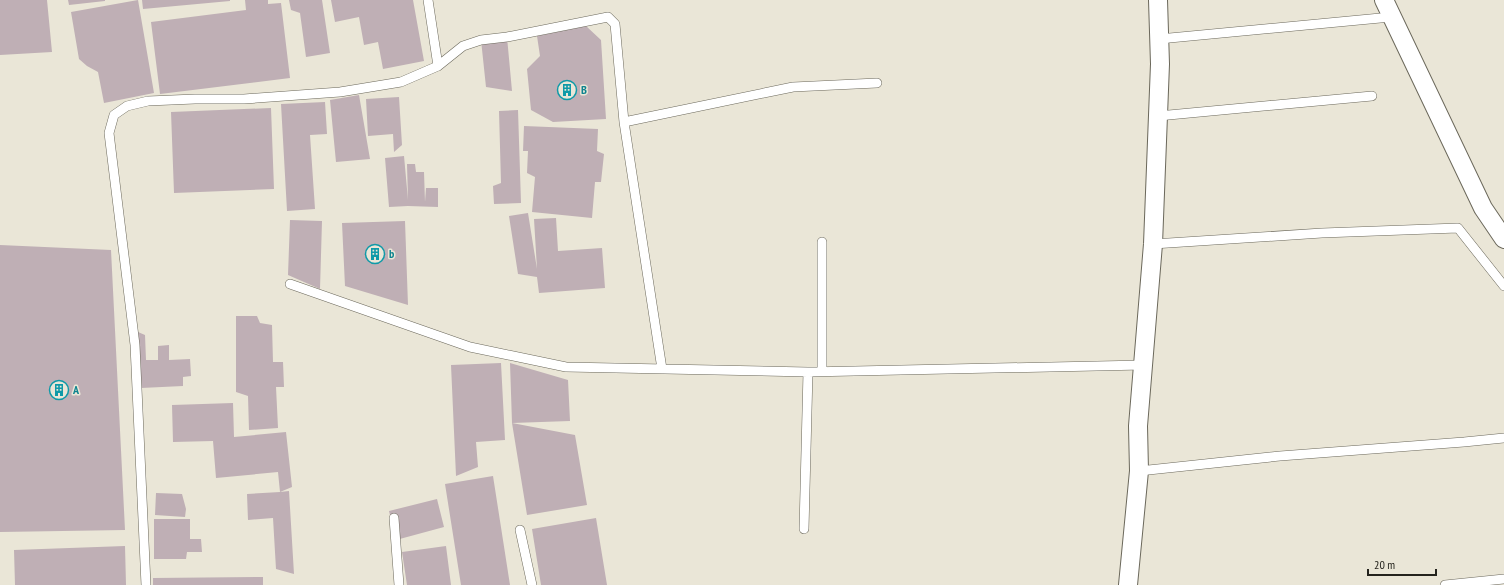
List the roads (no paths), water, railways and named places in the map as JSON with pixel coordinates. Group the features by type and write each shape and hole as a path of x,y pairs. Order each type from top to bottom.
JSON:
{"street":[{"path":"1128,585 1139,471 1138,426 1153,244 1160,64 1158,0"},
{"path":"1384,0 1483,208 1504,239"}],"lane":[{"path":"428,0 438,66"},
{"path":"1159,39 1391,17"},
{"path":"146,585 136,345 109,133 114,115 127,106 148,101 244,99 340,92 401,82 438,66 463,46 475,42 608,18 615,24 624,122 662,369"},
{"path":"624,122 793,87 877,83"},
{"path":"1158,116 1372,96"},
{"path":"1153,244 1458,228 1504,286"},
{"path":"822,242 822,371"},
{"path":"290,284 470,347 566,366 808,372 1144,365"},
{"path":"804,529 808,372"},
{"path":"1139,471 1280,456 1504,438"},
{"path":"394,518 399,585"},
{"path":"520,530 532,585"},
{"path":"1445,585 1504,579"}],"place":[{"name":"B","path":"567,90"},
{"name":"b","path":"375,254"},
{"name":"A","path":"59,390"}]}
